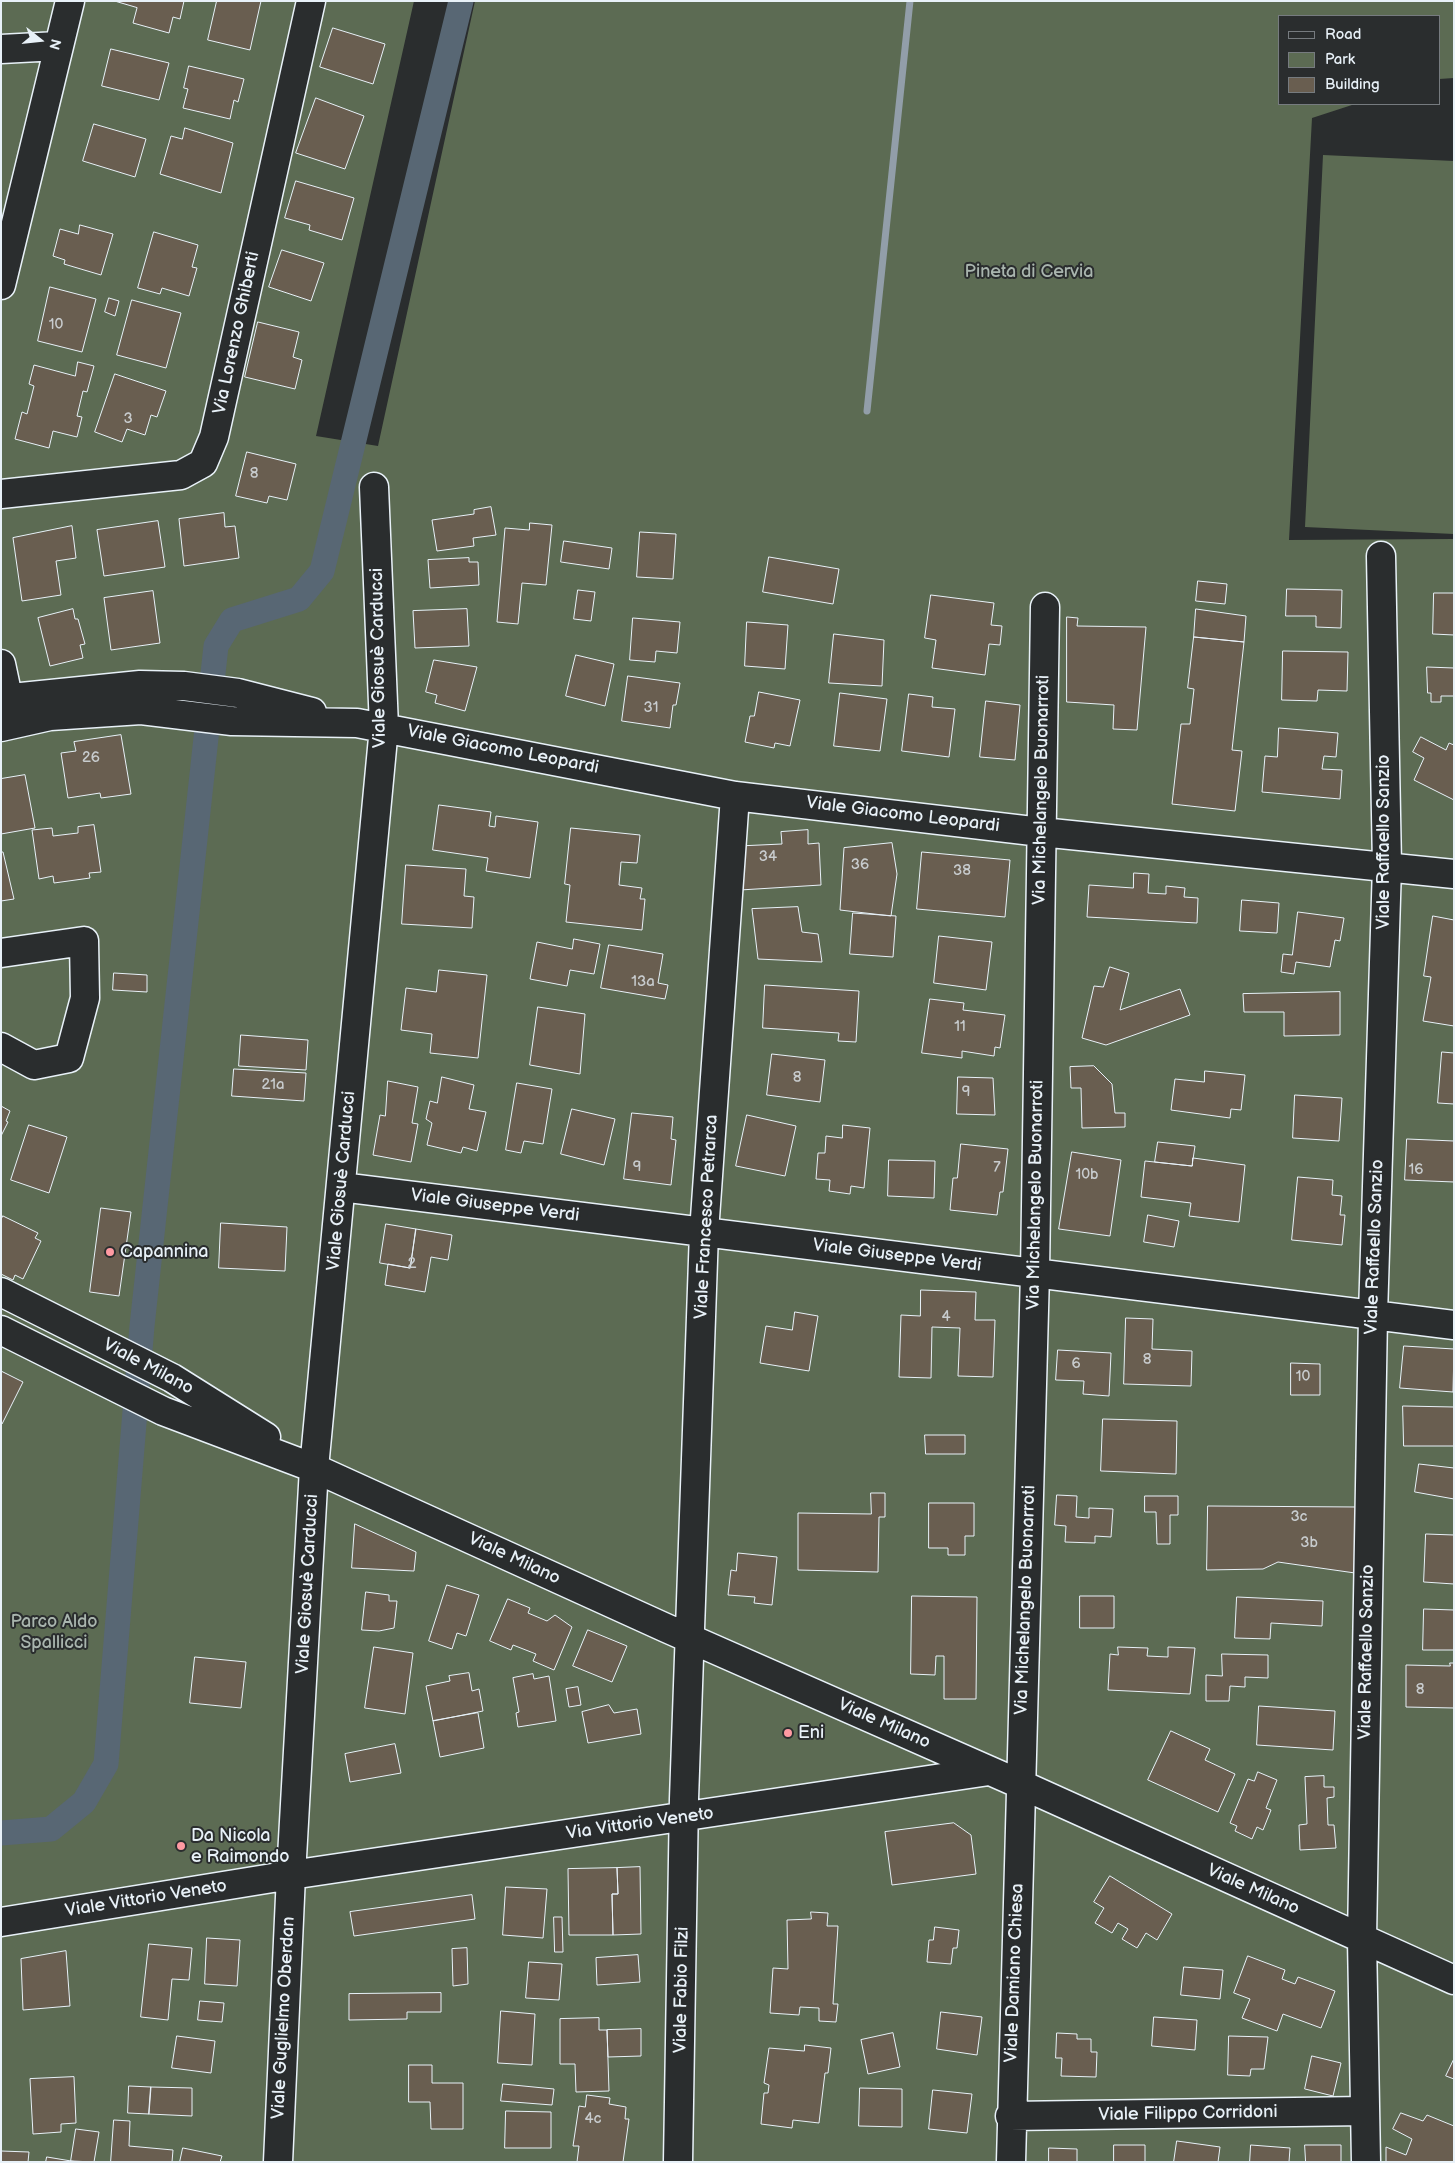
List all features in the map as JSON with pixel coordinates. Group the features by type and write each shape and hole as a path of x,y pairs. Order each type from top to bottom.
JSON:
{"street":[{"path":"1,285 70,1"},
{"name":"Via Lorenzo Ghiberti","path":"1,494 181,475 203,463 214,437 311,1"},
{"path":"1,49 58,46"},
{"name":"Viale Giosuè Carducci","path":"291,1875 314,1468 384,727 374,487"},
{"name":"Viale Raffaello Sanzio","path":"1366,2162 1362,1939 1373,1315 1386,866 1381,556"},
{"name":"Via Michelangelo Buonarroti","path":"1020,1784 1035,1273 1045,607"},
{"path":"1,664 4,702 50,716"},
{"name":"Viale Giacomo Leopardi","path":"4,702 140,685 184,686 238,693 357,724"},
{"name":"Viale Giacomo Leopardi","path":"1,727 50,716 141,710 232,721 357,724 384,727 735,796 1041,832 1454,874"},
{"name":"Viale Francesco Petrarca","path":"686,1817 684,1799 704,1232 735,796"},
{"path":"1,953 84,941 85,998 69,1058 34,1065 1,1047"},
{"name":"Viale Giuseppe Verdi","path":"341,1188 1454,1325"},
{"name":"Viale Milano","path":"1,1292 172,1378 314,1468"},
{"name":"Viale Milano","path":"1,1330 163,1411 314,1468 690,1639 926,1742 1454,1980"},
{"path":"923,1781 934,1764 926,1742"},
{"name":"Via Vittorio Veneto","path":"291,1875 989,1771"},
{"name":"Viale Damiano Chiesa","path":"1011,2162 1010,2116 1020,1784"},
{"name":"Viale Fabio Filzi","path":"678,2162 686,1817"},
{"name":"Viale Vittorio Veneto","path":"1,1922 291,1875"},
{"name":"Viale Guglielmo Oberdan","path":"278,2162 291,1875"},
{"name":"Viale Filippo Corridoni","path":"1010,2116 1365,2111"}],"green space":[{"path":"1,1 414,1 316,436 378,446 475,1 1454,1 1454,78 1440,79 1440,15 1278,15 1278,105 1352,105 1312,118 1289,540 1454,539 1454,2162 1,2162"},
{"path":"1323,155 1454,161 1454,534 1305,527"}],"building":[{"path":"115,1 184,1 180,19 173,17 169,33 133,23 137,8"},
{"path":"217,1 261,1 250,50 208,40"},
{"path":"333,28 385,44 373,84 320,67"},
{"path":"111,49 169,63 159,100 102,86"},
{"path":"189,66 244,79 238,102 234,100 230,119 183,108 188,89 184,88"},
{"path":"316,98 364,116 345,169 296,153"},
{"path":"94,124 146,139 135,177 83,161"},
{"path":"185,128 233,143 221,193 160,174 171,136 182,139"},
{"path":"296,181 354,198 342,240 309,230 310,225 285,218"},
{"path":"80,225 113,234 101,275 64,264 65,260 53,256 60,229 78,234"},
{"path":"154,232 198,245 192,267 197,268 189,296 162,288 160,294 138,288"},
{"path":"282,250 324,263 311,301 269,287"},
{"path":"50,287 96,299 82,352 38,341"},
{"path":"109,298 119,301 115,316 105,312"},
{"path":"132,300 181,313 166,368 117,355"},
{"path":"258,322 299,332 293,357 302,360 295,389 245,377"},
{"path":"78,362 94,366 87,392 83,391 77,416 82,417 77,437 53,431 49,448 15,439 22,412 27,414 34,386 29,384 34,365 75,376"},
{"path":"115,374 166,391 157,417 151,415 145,435 127,429 122,442 95,432"},
{"path":"247,452 296,464 287,500 269,496 267,503 236,496"},
{"path":"491,507 496,535 473,538 474,546 437,551 432,520 474,514 474,510"},
{"path":"224,513 225,527 235,526 239,558 184,566 179,519"},
{"path":"158,521 165,567 104,576 97,530"},
{"path":"530,523 552,525 546,585 522,583 518,624 497,622 505,528 529,530"},
{"path":"72,526 76,558 56,561 61,595 22,601 13,538"},
{"path":"640,532 676,534 673,579 637,577"},
{"path":"564,541 612,548 609,569 561,562"},
{"path":"769,557 839,569 833,604 763,592"},
{"path":"469,558 469,562 478,562 479,585 430,588 428,560"},
{"path":"1198,581 1227,584 1225,604 1196,601"},
{"path":"1287,589 1342,590 1341,628 1316,627 1316,616 1286,616"},
{"path":"578,590 595,592 591,621 574,619"},
{"path":"153,591 160,643 111,650 104,598"},
{"path":"1434,593 1454,593 1454,635 1433,634"},
{"path":"931,595 994,603 991,625 1002,626 1000,645 989,644 985,675 932,668 936,640 925,638"},
{"path":"73,609 85,644 80,645 83,658 50,666 38,618"},
{"path":"467,609 469,646 415,648 413,611"},
{"path":"1196,609 1246,616 1244,642 1194,637"},
{"path":"1067,617 1078,618 1077,626 1146,627 1137,730 1113,729 1114,705 1067,702"},
{"path":"633,618 680,622 677,653 656,651 655,662 630,660"},
{"path":"747,622 788,625 785,669 745,666"},
{"path":"834,634 884,640 882,686 829,683"},
{"path":"1194,637 1244,642 1232,750 1242,751 1235,811 1172,804 1181,724 1190,724 1194,689 1188,688"},
{"path":"1283,651 1348,652 1347,691 1318,690 1317,701 1282,700"},
{"path":"576,655 614,664 605,706 566,696"},
{"path":"434,660 477,667 465,711 435,703 437,695 426,692"},
{"path":"1427,667 1454,668 1454,696 1441,696 1441,702 1431,702 1431,693 1428,693"},
{"path":"628,676 680,683 676,705 673,705 670,728 622,721"},
{"path":"759,692 800,700 790,746 775,743 774,748 745,742 750,716 754,716"},
{"path":"840,693 887,699 880,751 834,746"},
{"path":"909,694 933,697 932,707 955,709 949,757 902,751"},
{"path":"986,701 1020,705 1015,760 980,757"},
{"path":"1279,728 1338,733 1336,757 1324,756 1322,769 1342,770 1340,799 1262,792 1265,756 1277,757"},
{"path":"121,735 131,794 101,798 100,793 68,798 61,753 76,751 74,742"},
{"path":"1421,737 1446,750 1449,743 1454,745 1454,800 1414,780 1424,758 1413,752"},
{"path":"25,775 35,828 1,834 1,779"},
{"path":"439,805 491,812 489,826 495,827 496,816 538,822 530,878 486,871 488,858 433,850"},
{"path":"94,825 101,872 89,873 90,878 54,883 53,876 39,879 32,830 52,828 53,836 78,833 78,827"},
{"path":"571,828 640,835 637,863 621,862 619,885 642,888 640,899 645,899 642,930 566,922 570,885 565,884"},
{"path":"808,830 808,844 819,843 821,885 740,890 738,846 782,844 781,832"},
{"path":"892,843 897,874 891,916 840,910 844,848"},
{"path":"1,852 3,852 14,899 1,901"},
{"path":"922,852 1010,860 1005,917 917,909"},
{"path":"406,865 466,869 464,896 474,897 472,928 402,924"},
{"path":"1134,873 1149,874 1148,893 1166,894 1166,886 1185,888 1184,897 1198,898 1197,923 1087,917 1089,885 1133,888"},
{"path":"1242,900 1279,903 1277,933 1240,931"},
{"path":"798,907 802,932 818,934 822,962 758,959 752,909"},
{"path":"1298,912 1344,918 1340,941 1335,940 1330,967 1296,962 1294,974 1281,972 1283,954 1292,955"},
{"path":"853,913 896,916 893,957 850,954"},
{"path":"1433,916 1454,920 1454,1026 1423,1021 1431,977 1424,976"},
{"path":"939,936 992,942 986,990 934,983"},
{"path":"574,939 600,944 594,974 570,970 567,986 530,979 537,942 572,949"},
{"path":"609,945 663,954 658,983 668,985 665,999 601,988"},
{"path":"1110,967 1129,973 1120,1010 1180,989 1190,1015 1106,1045 1082,1038 1094,986 1103,987"},
{"path":"439,970 487,975 478,1058 430,1053 432,1034 401,1030 406,988 436,992"},
{"path":"114,973 147,975 147,992 113,990"},
{"path":"765,985 859,991 856,1042 838,1041 839,1033 763,1028"},
{"path":"1340,992 1340,1035 1284,1036 1284,1012 1244,1012 1243,994"},
{"path":"930,999 964,1003 963,1010 1005,1015 1000,1048 995,1047 994,1056 962,1051 962,1058 922,1053"},
{"path":"538,1007 585,1014 580,1074 530,1065"},
{"path":"241,1035 308,1040 306,1070 239,1066"},
{"path":"1442,1052 1454,1053 1454,1104 1438,1103"},
{"path":"772,1054 825,1060 820,1102 767,1095"},
{"path":"1094,1066 1112,1084 1115,1113 1125,1113 1125,1127 1082,1128 1081,1088 1071,1088 1070,1067"},
{"path":"234,1069 306,1073 304,1101 232,1096"},
{"path":"1205,1071 1245,1075 1241,1110 1231,1109 1230,1118 1171,1110 1175,1079 1204,1082"},
{"path":"442,1077 474,1085 469,1109 486,1112 477,1151 463,1147 461,1153 427,1145 432,1123 426,1119 430,1101 437,1103"},
{"path":"958,1077 993,1078 995,1115 957,1114"},
{"path":"388,1081 418,1087 412,1123 418,1124 411,1162 373,1155 380,1115 385,1116"},
{"path":"517,1083 552,1089 543,1144 524,1141 521,1153 506,1150"},
{"path":"1295,1095 1342,1098 1339,1141 1293,1138"},
{"path":"1,1106 10,1111 6,1121 8,1122 1,1136"},
{"path":"572,1109 615,1119 604,1165 561,1154"},
{"path":"632,1113 673,1117 671,1139 676,1140 671,1185 624,1179"},
{"path":"747,1115 796,1126 785,1176 736,1166"},
{"path":"29,1125 67,1137 49,1193 11,1180"},
{"path":"843,1125 870,1128 864,1188 851,1186 850,1194 829,1191 830,1180 816,1179 818,1153 825,1153 826,1136 842,1138"},
{"path":"1407,1139 1454,1141 1454,1182 1405,1180"},
{"path":"1158,1142 1195,1146 1192,1166 1155,1162"},
{"path":"961,1144 1008,1149 1003,1192 1000,1192 997,1215 950,1210 953,1178 957,1178"},
{"path":"1072,1152 1121,1160 1110,1236 1059,1229"},
{"path":"1193,1158 1245,1165 1239,1222 1189,1216 1191,1203 1141,1197 1145,1161 1192,1166"},
{"path":"889,1160 935,1161 934,1198 888,1196"},
{"path":"1298,1177 1333,1180 1332,1195 1342,1196 1340,1215 1345,1215 1342,1245 1292,1240"},
{"name":"Capannina","path":"101,1208 131,1212 119,1296 90,1292"},
{"path":"1148,1215 1179,1221 1174,1247 1144,1242"},
{"path":"3,1216 38,1233 35,1238 41,1241 23,1279 15,1275 13,1280 1,1274 1,1220"},
{"path":"221,1223 287,1227 285,1271 219,1268"},
{"path":"386,1224 416,1229 410,1268 380,1263"},
{"path":"416,1229 452,1235 448,1260 431,1257 425,1292 385,1285 388,1264 410,1268"},
{"path":"921,1290 976,1292 975,1320 995,1320 993,1377 958,1376 960,1328 932,1327 931,1378 899,1377 901,1315 920,1316"},
{"path":"795,1312 818,1316 809,1371 760,1363 766,1326 792,1330"},
{"path":"1126,1318 1153,1319 1152,1349 1192,1351 1191,1386 1124,1384"},
{"path":"1404,1346 1454,1349 1453,1392 1400,1388"},
{"path":"1058,1350 1111,1353 1109,1396 1083,1394 1084,1381 1056,1380"},
{"path":"1291,1363 1320,1364 1320,1395 1291,1395"},
{"path":"1,1371 23,1382 2,1424 1,1424"},
{"path":"1403,1406 1454,1407 1454,1446 1404,1446"},
{"path":"1103,1419 1177,1421 1176,1474 1101,1471"},
{"path":"925,1435 965,1435 965,1454 926,1454"},
{"path":"1419,1464 1454,1468 1454,1499 1415,1492"},
{"path":"871,1493 885,1493 885,1517 879,1517 878,1572 798,1570 798,1513 871,1514"},
{"path":"1057,1495 1077,1496 1076,1517 1089,1518 1089,1508 1113,1509 1111,1537 1095,1536 1095,1543 1065,1542 1066,1526 1055,1525"},
{"path":"1145,1496 1178,1496 1178,1515 1170,1515 1170,1544 1157,1544 1156,1512 1145,1512"},
{"path":"929,1503 974,1503 974,1536 965,1536 965,1555 948,1555 948,1548 929,1548"},
{"path":"1208,1506 1358,1507 1362,1574 1278,1562 1263,1569 1207,1570"},
{"path":"355,1524 416,1552 414,1571 352,1568"},
{"path":"1426,1534 1454,1535 1454,1584 1424,1582"},
{"path":"738,1553 777,1557 772,1605 754,1603 755,1597 728,1595 731,1570 736,1571"},
{"path":"447,1585 479,1595 466,1636 457,1633 452,1649 429,1641"},
{"path":"366,1592 389,1595 389,1601 397,1601 394,1628 379,1631 362,1630"},
{"path":"912,1596 977,1597 976,1699 944,1699 944,1656 936,1656 935,1675 911,1674"},
{"path":"1080,1596 1114,1596 1114,1628 1080,1628"},
{"path":"1237,1597 1323,1601 1322,1626 1271,1623 1270,1639 1235,1638"},
{"path":"508,1599 530,1608 528,1613 547,1621 555,1615 572,1627 554,1670 533,1661 536,1654 513,1645 511,1650 490,1641"},
{"path":"1424,1609 1454,1610 1454,1650 1423,1650"},
{"path":"588,1630 627,1646 612,1682 573,1666"},
{"path":"374,1647 413,1653 405,1714 365,1708"},
{"path":"1118,1647 1148,1648 1147,1656 1168,1657 1168,1647 1195,1648 1190,1694 1108,1690 1110,1654 1118,1655"},
{"path":"1222,1654 1268,1655 1268,1678 1245,1677 1245,1687 1230,1686 1229,1701 1206,1701 1206,1675 1222,1676"},
{"path":"195,1657 246,1662 241,1708 190,1703"},
{"path":"1450,1663 1454,1663 1454,1708 1406,1707 1406,1665 1450,1666"},
{"path":"469,1673 472,1691 479,1689 483,1711 433,1721 426,1686 450,1681 449,1676"},
{"path":"533,1674 534,1679 549,1676 556,1721 518,1727 516,1713 519,1712 513,1678"},
{"path":"578,1687 581,1705 569,1707 566,1689"},
{"path":"609,1705 614,1713 637,1709 641,1734 588,1743 582,1712"},
{"path":"1259,1706 1335,1711 1333,1750 1257,1745"},
{"path":"478,1713 484,1748 440,1757 433,1721"},
{"path":"1171,1731 1210,1749 1205,1760 1235,1774 1218,1812 1148,1780"},
{"path":"395,1744 401,1773 350,1782 345,1754"},
{"path":"1258,1772 1277,1780 1266,1808 1271,1810 1263,1830 1257,1827 1252,1839 1235,1831 1237,1826 1230,1823 1248,1779 1254,1781"},
{"path":"1324,1776 1324,1787 1334,1787 1334,1797 1327,1798 1328,1825 1334,1825 1336,1848 1300,1850 1299,1825 1307,1824 1305,1777"},
{"path":"954,1823 971,1835 976,1874 892,1885 885,1832"},
{"path":"640,1867 641,1934 613,1935 612,1894 618,1894 617,1868"},
{"path":"617,1868 618,1894 612,1894 613,1935 569,1935 568,1869"},
{"path":"1110,1876 1172,1914 1157,1940 1146,1933 1137,1948 1122,1939 1128,1929 1118,1923 1112,1933 1095,1923 1104,1908 1094,1902"},
{"path":"506,1887 547,1889 543,1938 503,1935"},
{"path":"472,1895 475,1919 354,1936 350,1912"},
{"path":"811,1912 828,1913 827,1926 838,1926 833,2004 838,2004 836,2022 819,2021 819,2008 800,2007 799,2015 770,2013 773,1968 788,1969 787,1920 811,1919"},
{"path":"554,1917 562,1917 563,1952 555,1952"},
{"path":"935,1927 959,1930 957,1948 953,1948 951,1964 927,1962 929,1940 933,1940"},
{"path":"207,1938 240,1940 237,1986 205,1984"},
{"path":"149,1944 192,1948 189,1980 172,1979 168,2020 141,2017"},
{"path":"467,1948 468,1984 453,1986 452,1949"},
{"path":"66,1951 70,2006 23,2010 21,1959"},
{"path":"638,1955 640,1982 597,1985 596,1958"},
{"path":"1248,1956 1285,1970 1282,1979 1295,1984 1298,1977 1335,1991 1321,2028 1283,2014 1277,2031 1242,2018 1250,1999 1234,1993"},
{"path":"529,1962 562,1964 559,2000 526,1998"},
{"path":"1184,1967 1223,1970 1220,1999 1181,1995"},
{"path":"441,1993 441,2012 407,2012 407,2019 349,2020 349,1994"},
{"path":"200,2001 224,2003 222,2022 198,2020"},
{"path":"501,2011 535,2014 532,2065 498,2063"},
{"path":"941,2012 982,2017 977,2055 937,2049"},
{"path":"1154,2017 1197,2020 1195,2050 1152,2046"},
{"path":"599,2018 599,2030 607,2030 609,2091 576,2092 575,2064 560,2064 560,2019"},
{"path":"641,2029 641,2056 608,2057 607,2030"},
{"path":"893,2033 900,2067 868,2074 861,2040"},
{"path":"1057,2033 1077,2034 1077,2039 1091,2039 1091,2052 1097,2052 1096,2077 1061,2076 1062,2058 1056,2058"},
{"path":"177,2036 215,2041 211,2073 172,2068"},
{"path":"1229,2036 1268,2037 1264,2069 1251,2069 1250,2076 1228,2075"},
{"path":"805,2045 831,2048 828,2073 825,2073 819,2123 793,2120 792,2128 761,2124 764,2093 768,2093 769,2085 764,2083 769,2048 804,2051"},
{"path":"1312,2056 1341,2063 1333,2096 1305,2089"},
{"path":"1454,2059 1454,2079 1446,2076"},
{"path":"409,2065 432,2065 432,2083 463,2083 463,2129 431,2129 430,2102 409,2102"},
{"path":"74,2077 76,2123 61,2124 61,2132 33,2134 30,2079"},
{"path":"503,2084 554,2089 552,2105 501,2101"},
{"path":"129,2086 151,2087 149,2114 128,2113"},
{"path":"151,2087 192,2088 192,2116 149,2114"},
{"path":"860,2088 902,2089 902,2127 859,2126"},
{"path":"933,2090 972,2094 967,2133 929,2129"},
{"path":"587,2095 610,2098 609,2104 626,2107 625,2119 629,2119 623,2162 577,2162 579,2146 573,2146 579,2106 585,2107"},
{"path":"506,2111 551,2112 551,2148 505,2148"},
{"path":"1401,2113 1423,2121 1427,2115 1454,2126 1454,2162 1386,2162 1386,2147 1406,2155 1412,2139 1393,2129"},
{"path":"114,2120 130,2121 129,2146 173,2150 172,2162 111,2162"},
{"path":"76,2129 99,2132 94,2162 71,2161"},
{"path":"1177,2141 1220,2147 1218,2162 1174,2162"},
{"path":"1114,2145 1145,2145 1145,2162 1114,2162"},
{"path":"1251,2145 1290,2148 1289,2162 1250,2162"},
{"path":"1305,2145 1341,2145 1341,2162 1306,2162"},
{"path":"183,2148 222,2156 220,2162 180,2162"},
{"path":"1049,2148 1077,2149 1077,2162 1049,2162"},
{"path":"1,2151 29,2152 28,2162 1,2162"},
{"path":"47,2157 77,2162 46,2162"}],"waterway":[{"path":"1,1833 51,1829 84,1802 106,1764 142,1326 216,646 232,620 299,599 322,571 461,1"},
{"path":"867,411 910,1"}],"place":[{"name":"Capannina","path":"110,1252"},
{"name":"Eni","path":"788,1733"},
{"name":"Da Nicola e Raimondo","path":"181,1846"}],"park label":[{"name":"Pineta di Cervia","path":"1029,272"},
{"name":"Parco Aldo Spallicci","path":"54,1632"}]}
